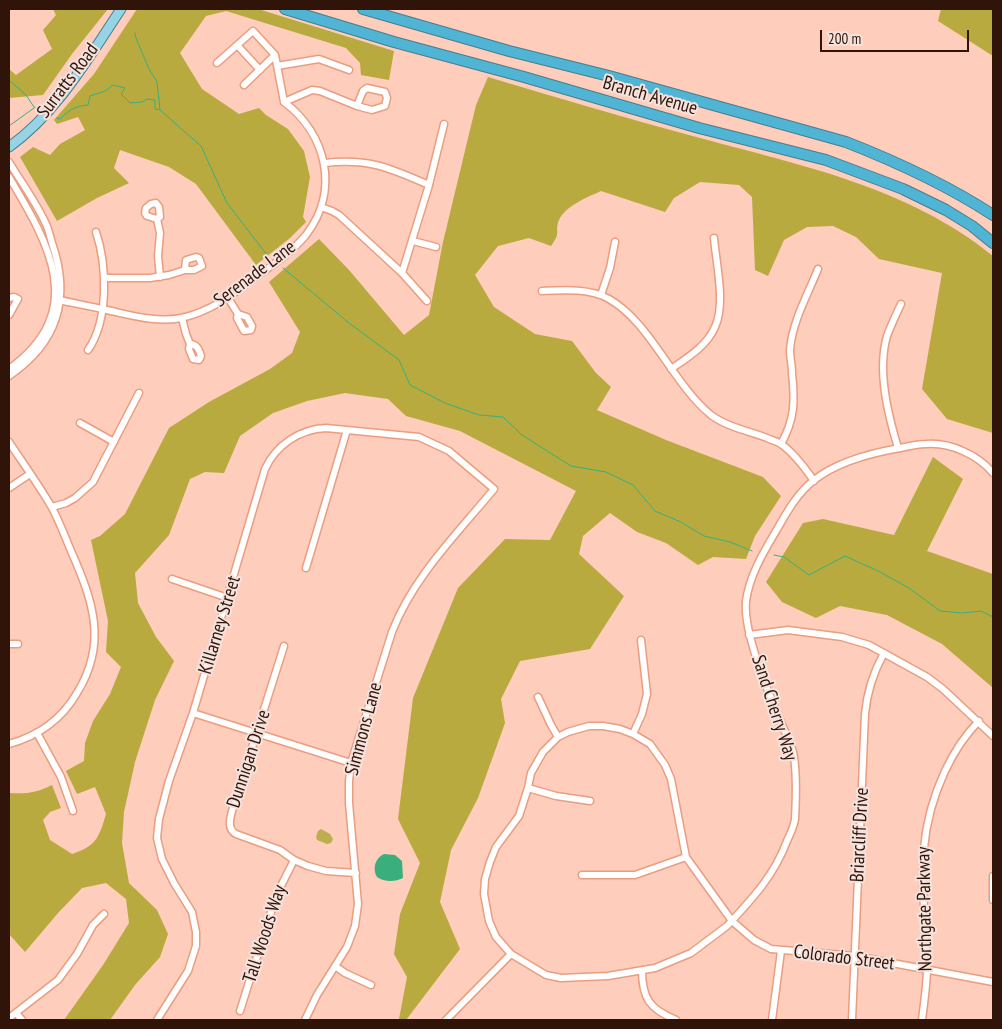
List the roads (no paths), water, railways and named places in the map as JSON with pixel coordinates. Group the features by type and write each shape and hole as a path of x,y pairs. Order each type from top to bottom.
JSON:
{"highway":[{"name":"Branch Avenue","path":"285,9 394,42 524,77 699,128 826,160 889,183 946,210 972,226 993,243"},
{"name":"Branch Avenue","path":"363,9 509,51 609,76 846,142 931,179 957,192 993,215"}],"main road":[{"name":"Surratts Road","path":"9,147 26,133 53,104 80,69 121,9"}],"street":[{"path":"217,63 253,31 275,55 284,102 312,90 320,91 357,106 372,110 386,105 387,95 383,91 365,88 357,106"},
{"path":"237,45 260,70"},
{"path":"244,85 275,55"},
{"path":"277,66 319,59 349,70"},
{"name":"Serenade Lane","path":"58,300 167,320 182,318 209,308 228,298 296,246 311,227 321,207 325,185 325,164 312,133 294,110 284,102"},
{"path":"402,273 429,185 444,124"},
{"path":"325,164 353,161 375,164 402,172 429,185"},
{"path":"9,162 46,225 59,265 58,300 53,326 46,339 30,358 9,376"},
{"path":"9,177 25,204 50,255 58,300 41,337 28,353 9,369"},
{"path":"321,207 339,215 402,273 427,301"},
{"path":"158,219 160,233 158,256 160,276"},
{"path":"88,350 96,337 102,309 105,278 100,244 96,232"},
{"path":"671,369 701,346 716,326 719,315 720,296 714,238"},
{"path":"413,241 436,247"},
{"path":"601,295 610,268 615,242"},
{"path":"781,444 794,413 790,349 796,323 818,269"},
{"path":"105,278 169,276 185,270"},
{"path":"542,290 584,292 601,295 618,305 638,324 693,397 712,415 724,422 781,444 803,465 814,481"},
{"path":"9,298 14,297 18,299 9,315"},
{"path":"228,298 238,314"},
{"path":"898,448 885,398 884,370 887,338 901,304"},
{"path":"182,318 190,344"},
{"path":"52,507 75,498 93,482 140,393"},
{"path":"80,423 114,442"},
{"name":"Killarney Street","path":"157,1020 188,971 196,946 195,919 165,866 157,838 161,807 193,713 265,470 271,459 295,436 309,430 326,428 419,437 449,451 494,489"},
{"path":"306,568 347,430"},
{"path":"9,442 52,507 87,587 94,623 94,649 85,678 69,707 37,733 9,744"},
{"name":"Sand Cherry Way","path":"558,738 543,752 536,763 519,816 496,847 490,862 484,894 489,921 496,937 511,954 546,975 561,978 608,976 655,968 691,953 732,921 766,883 782,854 794,822 796,792 793,752 773,704 749,635 746,602 755,566 786,514 800,494 814,481 828,472 859,458 898,448 927,443 955,448 980,461 993,473"},
{"path":"9,488 30,474"},
{"name":"Simmons Lane","path":"305,1020 317,994 347,947 355,926 358,904 349,803 349,781 352,762 399,615 416,585 494,489"},
{"path":"172,579 228,598"},
{"path":"749,635 788,630 842,637 863,642 927,677 943,688 993,736"},
{"path":"633,734 642,714 647,694 641,640"},
{"path":"9,644 18,644"},
{"name":"Dunnigan Drive","path":"284,646 232,811 229,822 230,828 236,834 280,850 294,860 308,866 326,871 356,873"},
{"name":"Briarcliff Drive","path":"852,1020 865,714 867,694 884,653"},
{"path":"538,697 550,726 558,738 568,732 589,726 620,729 650,744 665,765 671,779 686,857 636,875 582,875"},
{"path":"193,713 352,762"},
{"name":"Northgate Parkway","path":"922,1020 927,969 922,874 926,824 932,803 950,762 967,734 979,721"},
{"path":"37,733 61,777 73,811"},
{"path":"528,788 556,796 590,801"},
{"name":"Colorado Street","path":"686,857 732,921 754,940 771,949 855,956 993,982"},
{"name":"Tall Woods Way","path":"240,1011 276,896 294,860"},
{"path":"993,876 993,900"},
{"path":"9,1018 58,980 77,954 92,924 104,914"},
{"path":"772,1020 781,950"},
{"path":"446,1020 511,954"},
{"path":"335,966 345,973 371,985"},
{"path":"642,970 642,983 646,999 652,1007 676,1020"},
{"path":"16,1013 22,1020"}],"waterway":[{"path":"135,33 149,69 157,82 160,110 201,146 227,203 267,255"},
{"path":"9,80 26,95 36,108"},
{"path":"57,118 60,119 76,107 88,105 90,96 105,91 113,85 125,88 121,94 130,103 142,102 147,99 155,100 155,109 160,110"},
{"path":"9,126 34,108"},
{"path":"283,268 349,323 399,360 410,385 445,403 479,415 503,417 522,435 571,466 606,472 633,485 655,511 681,522 704,536 730,542 752,551"},
{"path":"774,555 784,557 809,575 845,556 909,588 940,611 962,613 981,611 993,617"}]}
